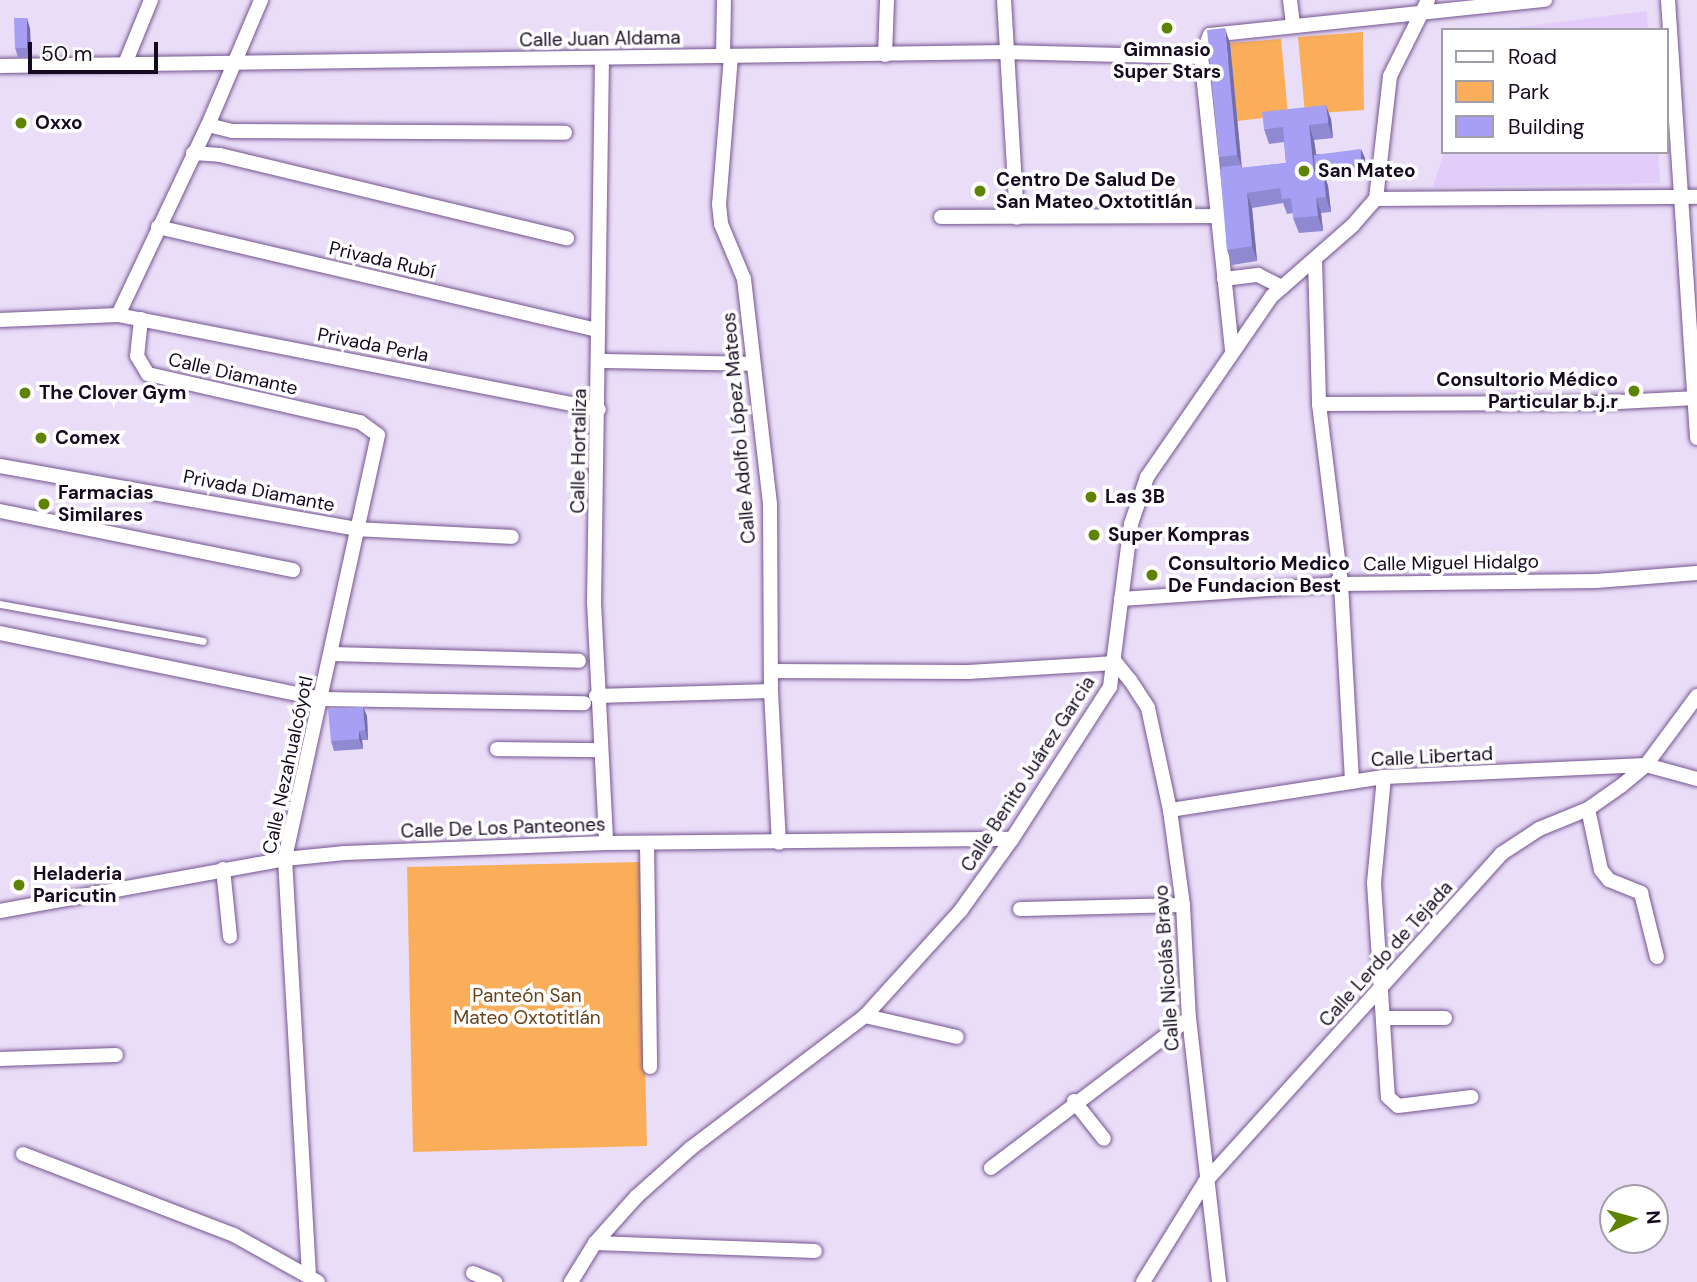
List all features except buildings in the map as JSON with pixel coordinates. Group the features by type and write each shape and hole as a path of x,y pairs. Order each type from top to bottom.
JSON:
{"street":[{"path":"125,64 151,0"},
{"path":"118,314 208,125 261,0"},
{"name":"Calle Adolfo López Mateos","path":"724,0 727,56 719,204 721,223 744,279 770,505 771,691 779,843"},
{"path":"885,55 887,0"},
{"path":"1004,0 1017,218"},
{"path":"1290,0 1293,24"},
{"path":"1232,350 1201,57 1204,44 1216,32 1424,7 1545,0"},
{"path":"1668,0 1690,197 1697,438"},
{"path":"1424,7 1390,76 1376,199 1690,197"},
{"name":"Calle Juan Aldama","path":"0,66 1007,52 1201,57"},
{"name":"Calle Hortaliza","path":"601,59 598,330 600,361 590,700 598,750 606,843"},
{"path":"208,125 232,131 565,133"},
{"path":"193,153 220,155 567,238"},
{"name":"Calle Benito Juárez Garcia","path":"571,1282 595,1242 637,1196 691,1148 865,1016 961,910 1012,839 1103,699 1116,663 1131,524 1142,488 1232,350 1282,287 1353,226 1376,199"},
{"path":"941,217 1217,216"},
{"name":"Privada Rubí","path":"158,227 598,330"},
{"path":"1315,259 1319,404 1341,584 1352,782"},
{"path":"1224,279 1258,275 1282,287"},
{"path":"0,320 118,314 141,319"},
{"name":"Privada Perla","path":"141,319 599,409"},
{"name":"Calle Diamante","path":"141,319 137,356 148,374 360,422 378,435"},
{"path":"600,361 753,364"},
{"path":"1319,404 1599,403 1696,398"},
{"name":"Calle Nezahualcóyotl","path":"314,1279 285,859 378,435"},
{"name":"Privada Diamante","path":"0,466 356,529 512,537"},
{"path":"0,511 292,570"},
{"name":"Calle Miguel Hidalgo","path":"1121,599 1341,584 1596,581 1697,573"},
{"path":"0,633 321,699 590,700 771,691"},
{"path":"332,654 579,661"},
{"path":"771,671 968,672 1116,663"},
{"name":"Calle Nicolás Bravo","path":"1116,663 1148,708 1170,810 1184,905 1189,1018 1205,1182 1219,1282"},
{"name":"Calle Lerdo de Tejada","path":"1143,1282 1205,1182 1501,854 1539,829 1588,809 1646,765 1697,696"},
{"path":"497,749 598,750"},
{"name":"Calle Libertad","path":"1170,810 1384,777 1646,765 1697,779"},
{"path":"1384,777 1374,883 1387,1092 1393,1105 1471,1097"},
{"path":"1588,809 1601,870 1609,880 1641,893 1657,957"},
{"name":"Calle De Los Panteones","path":"0,911 285,859 606,843 1012,839"},
{"path":"647,843 650,1067"},
{"path":"223,869 230,937"},
{"path":"1020,909 1184,905"},
{"path":"865,1016 957,1037"},
{"path":"991,1168 1074,1101 1189,1018"},
{"path":"1384,1018 1445,1018"},
{"path":"0,1059 116,1055"},
{"path":"1074,1101 1104,1139"},
{"path":"23,1154 233,1235 314,1279"},
{"path":"595,1242 815,1251"},
{"path":"472,1273 495,1282"}],"lane":[{"path":"0,604 203,641"}],"shaded area":[{"path":"1647,11 1648,28 1511,28"},
{"path":"1443,154 1658,154 1660,183 1433,187"}],"green space":[{"path":"1363,32 1364,110 1305,114 1298,37"},
{"path":"1281,39 1288,115 1237,121 1230,43"},
{"name":"Panteón San Mateo Oxtotitlán","path":"640,862 647,1146 413,1152 407,867"}],"place":[{"name":"Gimnasio Super Stars","path":"1167,28"},
{"name":"Oxxo","path":"21,123"},
{"name":"San Mateo","path":"1304,171"},
{"name":"Centro De Salud De San Mateo Oxtotitlán","path":"980,191"},
{"name":"Consultorio Médico Particular b.j.r","path":"1634,391"},
{"name":"The Clover Gym","path":"25,393"},
{"name":"Comex","path":"41,438"},
{"name":"Las 3B","path":"1091,497"},
{"name":"Farmacias Similares","path":"44,504"},
{"name":"Super Kompras","path":"1094,535"},
{"name":"Consultorio Medico De Fundacion Best","path":"1152,575"},
{"name":"Heladeria Paricutin","path":"19,885"}]}
